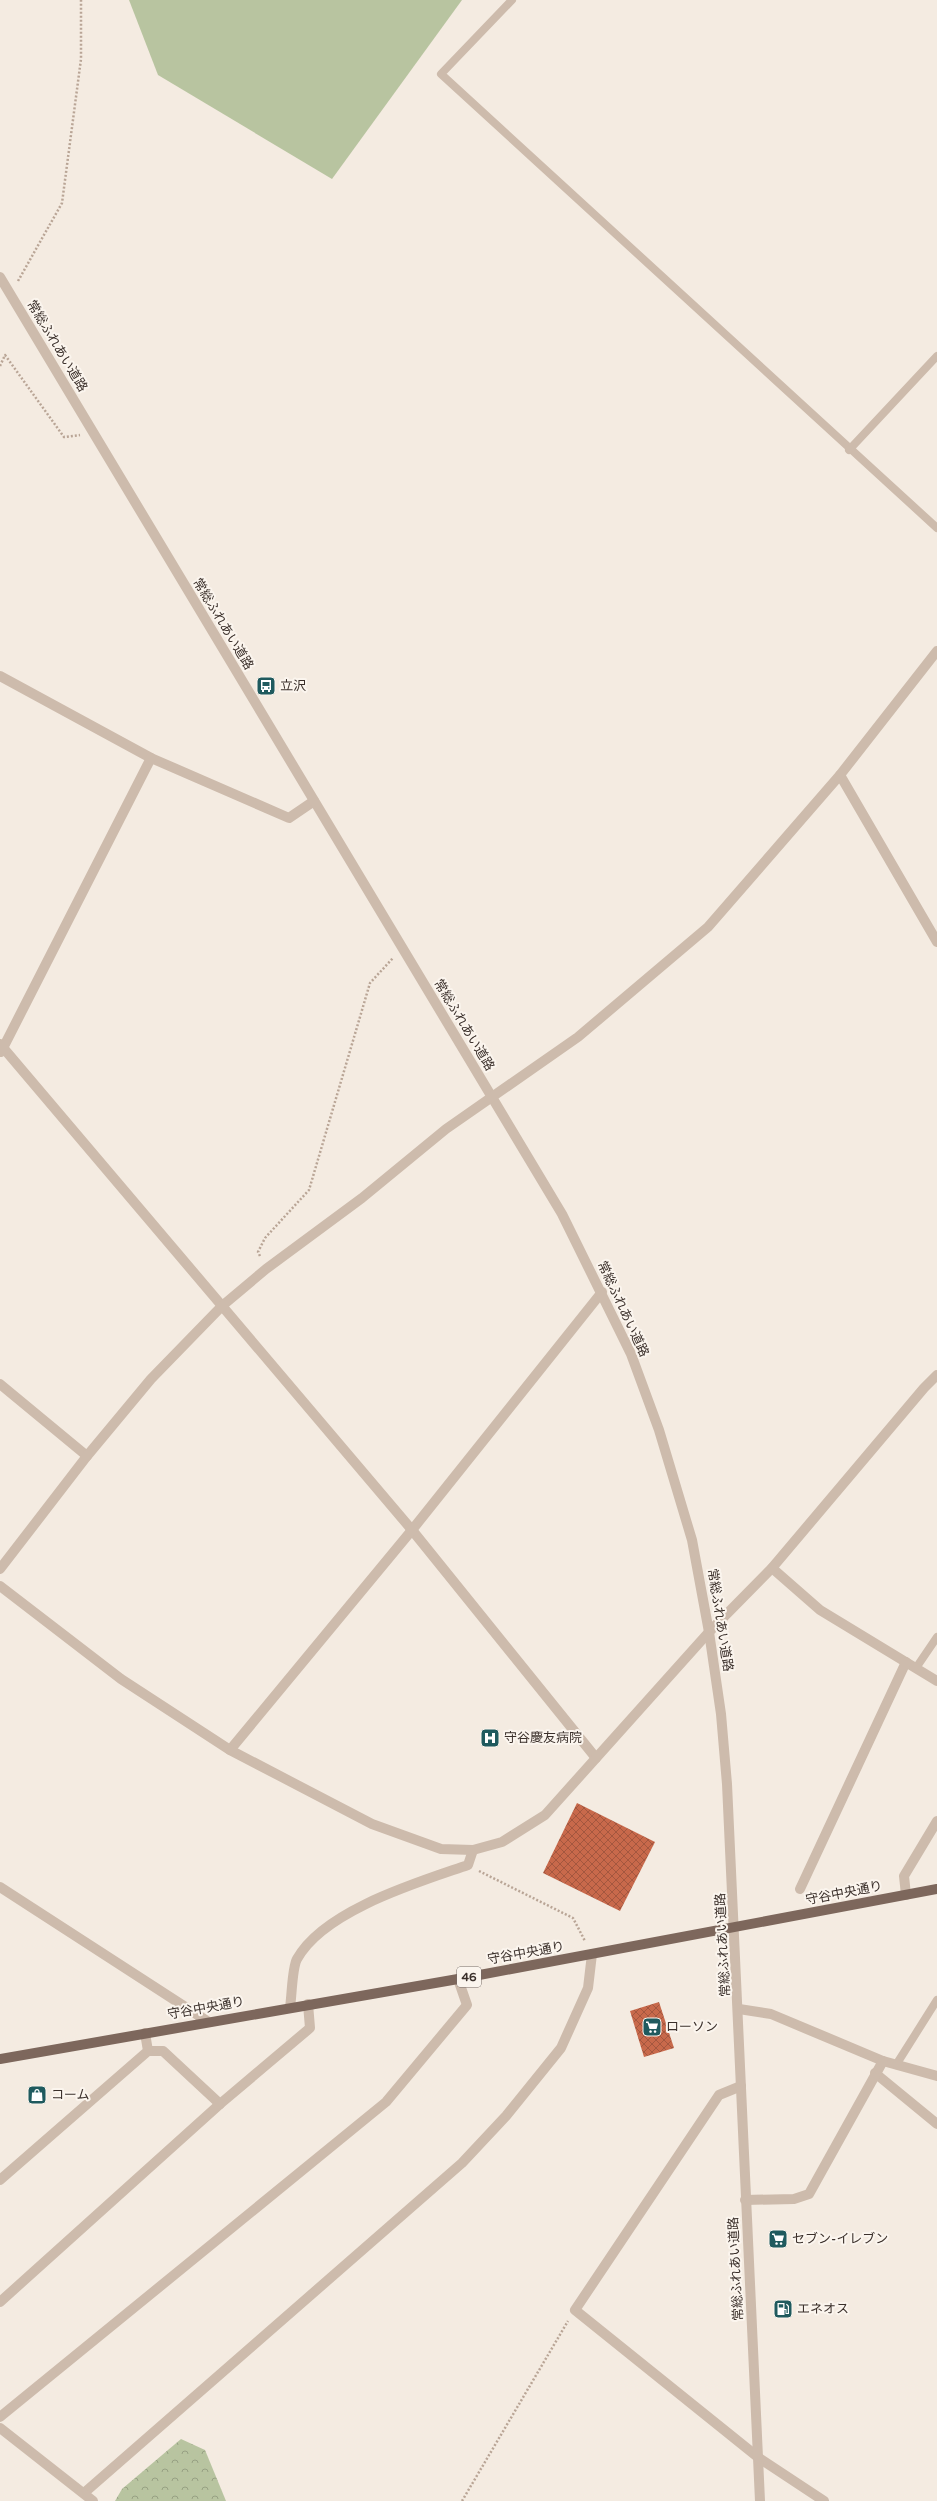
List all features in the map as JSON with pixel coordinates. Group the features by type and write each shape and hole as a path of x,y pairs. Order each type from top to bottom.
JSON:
{"main road":[{"name":"守谷中央通り","path":"0,2059 208,2021 458,1979 937,1889"}],"street":[{"name":"常総ふれあい道路","path":"0,277 562,1214 602,1292 631,1354 661,1437 692,1540 709,1632 725,1761 739,2009 745,2200 760,2501"},
{"path":"0,1569 19,1541 151,1379 222,1306 266,1269 362,1198 446,1129 493,1098 578,1037 708,926 840,776 937,651"},
{"path":"0,676 151,758 289,818 314,801"},
{"path":"151,758 1,1049 412,1530 596,1758"},
{"path":"840,776 937,942"},
{"path":"230,1750 412,1530 602,1292"},
{"path":"0,1586 121,1679 230,1750 372,1824 441,1849 473,1850 502,1842 545,1815 709,1632 772,1568 924,1388 937,1375"},
{"path":"0,1384 87,1456"},
{"path":"772,1568 820,1610 937,1681"},
{"path":"800,1889 906,1662"},
{"path":"906,1895 904,1876 937,1821"},
{"path":"290,2007 296,1960 311,1940 345,1916 393,1891 468,1865 473,1850"},
{"path":"0,1887 208,2021"},
{"path":"84,2493 462,2163 506,2116 562,2048 588,1988 592,1954"},
{"path":"0,2417 386,2102 467,2005 458,1979"},
{"path":"0,2302 220,2104 310,2028 308,2004"},
{"path":"739,2009 772,2014 882,2061 937,2076"},
{"path":"145,2033 148,2051"},
{"path":"0,2180 148,2051 163,2051 220,2104"},
{"path":"745,2200 794,2199 809,2194 882,2061"},
{"path":"875,2073 937,2124"},
{"path":"741,2086 719,2095 575,2310 759,2458 824,2501"},
{"path":"0,2428 93,2501"}],"lane":[{"path":"512,0 441,74 849,450 937,528"},
{"path":"849,450 937,356"},
{"path":"916,1668 937,1637"},
{"path":"896,2065 937,2000"}],"path":[{"path":"10,293 62,204 81,59 81,0"},
{"path":"0,366 5,355 64,437 93,433"},
{"path":"266,1269 258,1252 265,1238 309,1190 370,983 402,947"},
{"path":"468,1865 573,1918 592,1954"},
{"path":"462,2501 575,2310"}],"green space":[{"path":"129,0 462,0 332,179 158,75"},
{"path":"181,2439 205,2450 226,2501 115,2501 122,2489"}],"building":[{"path":"577,1803 655,1842 620,1911 543,1873"},
{"path":"659,2002 674,2048 644,2057 630,2011"}],"place":[{"name":"立沢","path":"266,686"},
{"name":"守谷慶友病院","path":"490,1738"},
{"name":"ローソン","path":"652,2027"},
{"name":"コーム","path":"37,2095"},
{"name":"セブン-イレブン","path":"778,2239"},
{"name":"エネオス","path":"783,2309"}]}
